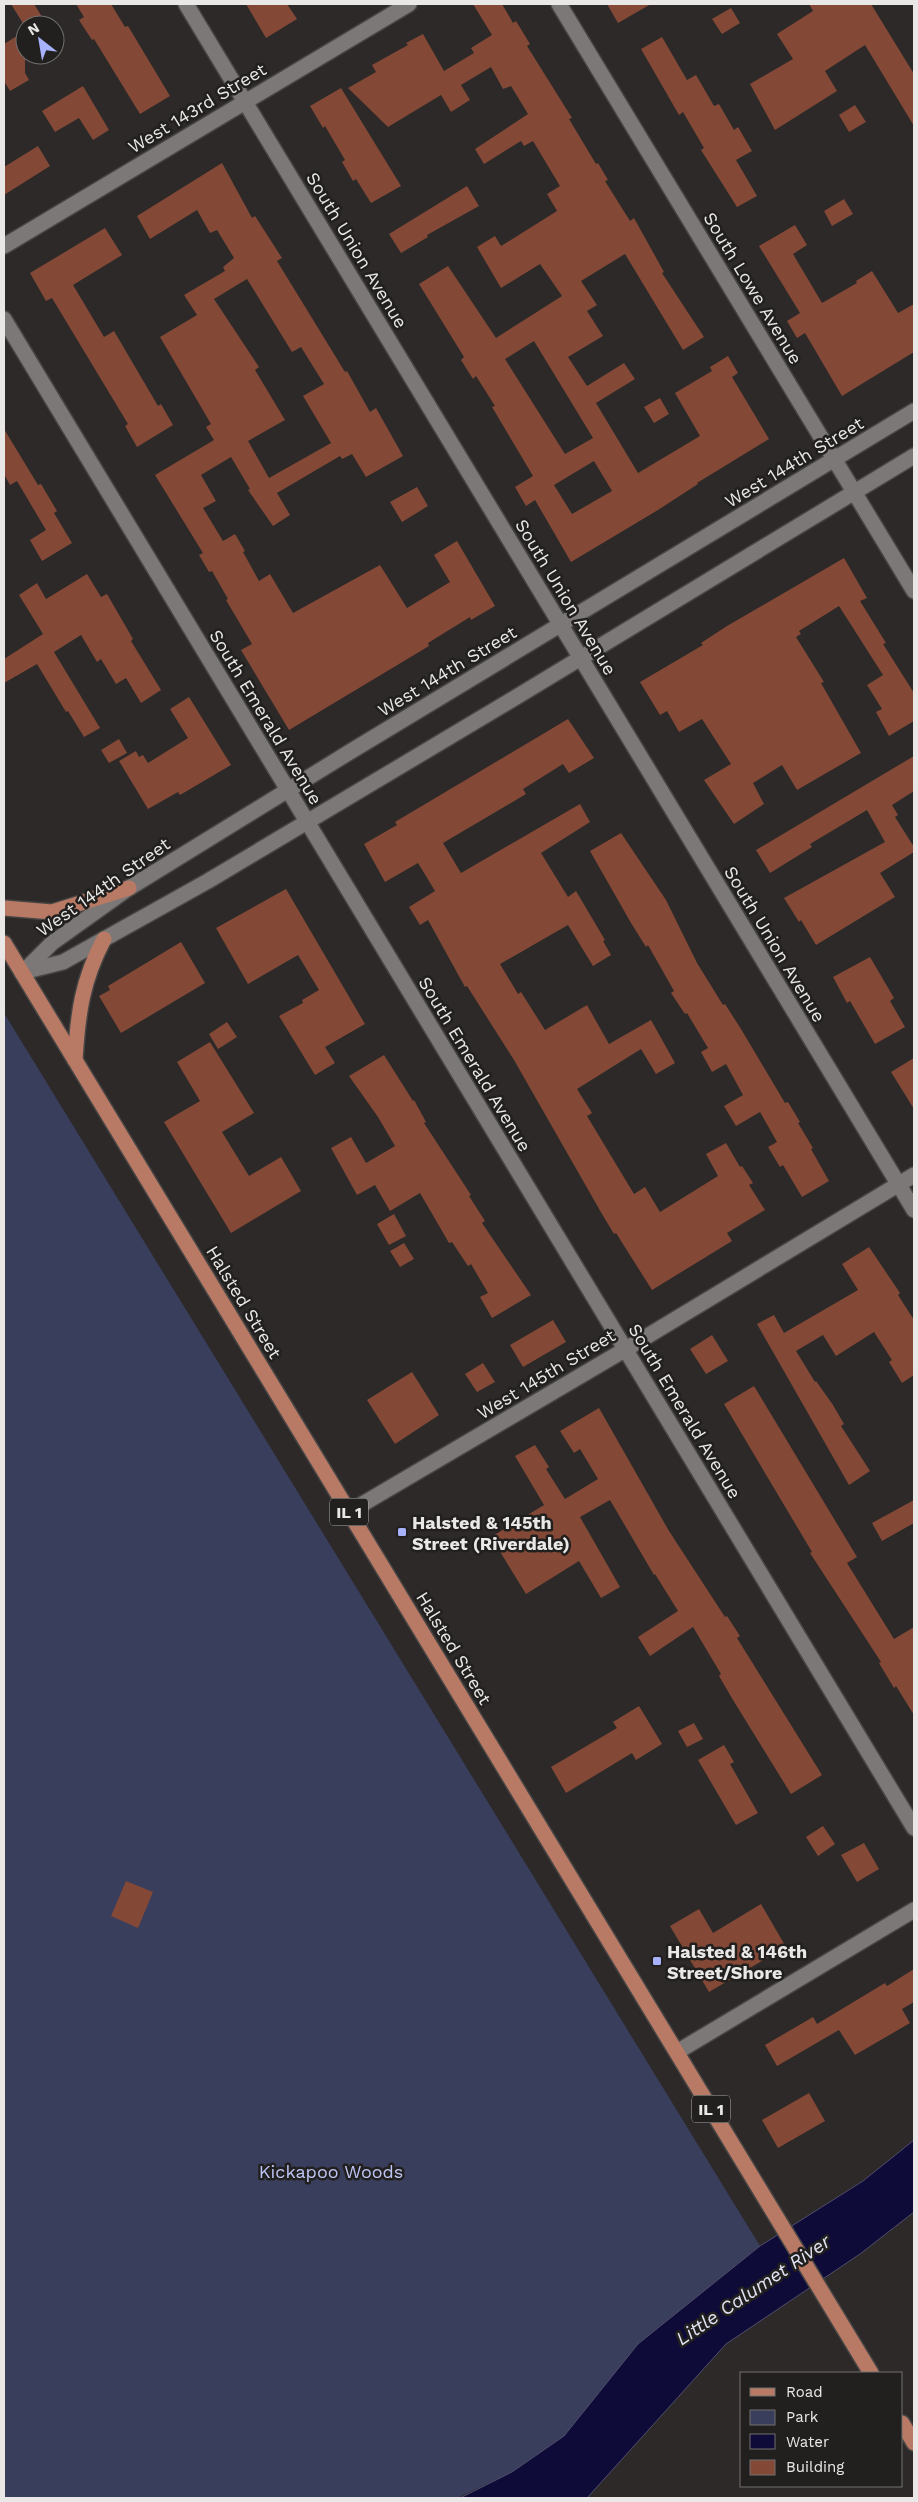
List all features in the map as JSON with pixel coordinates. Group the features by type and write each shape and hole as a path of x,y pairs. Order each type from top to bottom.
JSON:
{"main road":[{"path":"4,908 52,912 129,888"},
{"path":"75,1060 82,991 92,962 104,939"},
{"name":"Halsted Street","path":"4,943 868,2369"},
{"path":"903,2425 914,2443"}],"street":[{"name":"South Union Avenue","path":"186,4 914,1210"},
{"name":"West 143rd Street","path":"4,246 409,4"},
{"name":"South Lowe Avenue","path":"559,4 914,591"},
{"name":"South Emerald Avenue","path":"4,319 914,1828"},
{"name":"West 144th Street","path":"22,973 52,942 129,888 914,411"},
{"name":"West 144th Street","path":"22,973 64,962 308,822 914,456"},
{"name":"West 145th Street","path":"349,1512 626,1349 914,1175"},
{"path":"677,2052 914,1910"}],"green space":[{"name":"Kickapoo Woods","path":"4,1013 760,2246 638,2344 564,2436 512,2472 457,2498 4,2498"}],"water":[{"name":"Little Calumet River","path":"914,2140 914,2212 860,2254 726,2344 587,2498 460,2498 512,2472 564,2436 638,2344 760,2246 863,2181"}],"building":[{"path":"11,4 34,4 41,15 18,15"},
{"path":"76,4 111,4 125,27 128,26 170,96 140,114 94,39 92,40 79,20 84,17"},
{"path":"246,4 287,4 297,19 266,38"},
{"path":"473,4 502,4 513,23 516,21 530,44 527,46 572,118 569,119 608,180 605,181 630,221 634,218 664,272 662,273 704,337 683,350 625,254 581,281 597,305 587,311 603,336 568,357 587,386 624,363 635,379 596,403 638,473 700,436 675,393 712,371 710,367 728,356 738,373 732,377 769,439 697,483 658,510 571,562 535,500 526,506 515,487 533,476 492,407 495,406 476,376 473,379 461,360 464,357 419,284 448,266 496,338 562,296 540,264 501,288 477,247 495,236 501,246 557,211 547,194 560,186 533,141 524,146 521,141 484,164 475,149 528,114 511,86 503,89 491,67 461,85 470,100 451,112 441,95 388,127 348,88 376,72 372,65 408,45 406,43 423,34 444,71 474,53 471,48 492,35","holes":["534,341 593,438 565,454 505,359","594,461 612,491 572,514 554,485"]},
{"path":"607,4 651,4 618,23"},
{"path":"809,4 871,4 914,74 914,126 865,45 825,71 837,91 775,130 750,84 793,59 777,34 813,11"},
{"path":"731,8 740,23 722,34 712,19"},
{"path":"15,37 15,65 25,65 25,73 29,80 10,91 4,81 4,44"},
{"path":"662,37 687,80 696,75 714,106 719,104 734,130 738,127 752,151 736,160 757,196 737,207 701,150 704,148 683,112 679,115 641,49"},
{"path":"83,86 109,130 93,140 79,118 55,132 42,111"},
{"path":"341,88 401,186 371,203 356,179 353,181 342,162 345,160 325,126 323,128 310,106"},
{"path":"855,105 866,122 849,132 839,115"},
{"path":"38,146 50,166 4,195 4,167"},
{"path":"222,163 252,218 255,216 282,258 277,261 345,372 347,371 370,412 376,408 403,456 366,477 352,454 342,459 340,456 277,493 290,515 273,526 248,490 250,489 231,457 201,475 216,501 203,508 223,541 235,534 259,581 270,574 293,613 380,565 407,608 450,582 434,555 457,541 495,606 471,620 470,617 428,643 429,646 289,730 241,650 252,644 226,600 228,599 212,571 209,572 199,555 203,553 155,475 214,440 206,427 211,424 160,337 197,315 184,295 225,271 223,267 234,258 217,230 210,233 197,210 150,239 137,216","holes":["247,279 292,352 301,347 324,384 303,396 331,443 269,478 248,441 285,420 255,370 259,367 214,299"]},
{"path":"467,186 479,206 427,235 428,237 401,253 389,234"},
{"path":"844,199 853,214 832,226 824,211"},
{"path":"795,225 807,245 793,254 822,303 857,283 856,281 872,271 898,313 914,304 914,352 842,396 805,333 797,338 787,321 800,313 759,246"},
{"path":"105,228 122,255 73,285 104,337 114,331 158,406 161,404 173,425 137,447 125,426 128,424 52,298 46,301 30,273"},
{"path":"660,398 669,414 654,423 644,407"},
{"path":"4,429 38,485 41,484 57,511 54,513 72,543 42,561 30,540 46,530 17,481 10,485 4,474"},
{"path":"417,487 428,506 402,522 390,502"},
{"path":"844,558 867,598 860,601 886,643 883,644 914,693 914,721 889,736 876,712 882,709 867,685 883,675 839,606 799,631 801,634 796,637 824,682 821,683 861,753 797,790 782,765 753,783 764,804 734,824 704,780 731,764 702,719 679,732 667,711 660,715 640,682 703,645 701,643 727,626"},
{"path":"87,574 101,597 107,594 133,639 131,641 161,690 141,703 126,678 116,684 101,659 97,662 81,635 54,652 100,728 84,737 68,711 66,712 37,664 4,683 4,659 43,634 19,595 37,583 46,599"},
{"path":"189,697 231,765 180,795 178,792 148,809 119,761 136,751 139,757 143,755 148,763 188,738 170,709"},
{"path":"568,719 594,758 569,773 563,764 523,789 526,794 443,843 461,873 580,804 590,822 541,853 568,897 576,891 605,940 603,941 611,955 593,966 568,925 500,964 518,994 521,992 545,1030 587,1005 609,1044 651,1020 675,1063 656,1074 641,1049 577,1089 592,1113 587,1116 634,1194 645,1187 660,1212 718,1176 706,1154 726,1143 740,1167 742,1166 753,1183 749,1185 765,1210 727,1233 732,1241 652,1290 616,1233 614,1234 514,1060 467,986 465,987 428,920 420,925 409,907 435,891 418,863 385,882 364,844 397,825 395,822"},
{"path":"119,739 127,753 109,763 101,750"},
{"path":"914,756 914,791 892,805 898,815 895,817 914,847 914,852 880,873 895,897 816,945 801,920 799,922 784,898 885,842 867,810 810,844 812,847 770,873 756,850"},
{"path":"621,833 666,900 697,963 723,1005 725,1004 741,1029 785,1103 788,1102 813,1148 811,1149 829,1181 802,1197 783,1165 780,1167 768,1147 777,1142 760,1112 736,1126 724,1106 743,1095 726,1064 712,1072 701,1052 708,1048 687,1013 685,1014 671,993 674,991 648,945 646,947 631,923 590,851"},
{"path":"286,889 365,1024 325,1047 335,1063 315,1075 279,1016 303,1003 302,1000 319,990 298,955 248,984 216,928"},
{"path":"181,942 205,983 121,1033 99,996 110,990 108,986"},
{"path":"870,957 894,998 890,1001 905,1027 875,1044 850,1001 847,1003 833,977"},
{"path":"227,1022 237,1037 218,1049 209,1034"},
{"path":"210,1042 254,1113 222,1132 249,1176 281,1157 301,1191 231,1233 164,1122 200,1101 177,1062"},
{"path":"384,1055 414,1100 426,1122 424,1123 471,1195 469,1196 485,1221 482,1223 531,1295 492,1318 480,1297 488,1293 471,1264 468,1266 452,1242 449,1243 420,1193 390,1211 375,1185 357,1195 331,1148 351,1137 366,1163 395,1146 378,1117 349,1076"},
{"path":"914,1058 914,1109 891,1072"},
{"path":"394,1214 406,1236 389,1245 377,1224"},
{"path":"404,1243 414,1259 400,1267 390,1251"},
{"path":"869,1247 900,1293 898,1295 914,1320 914,1375 902,1383 889,1362 892,1360 874,1332 836,1356 823,1335 796,1351 815,1382 833,1405 844,1424 841,1426 870,1471 849,1485 757,1324 774,1315 784,1333 858,1290 842,1264"},
{"path":"553,1320 566,1342 523,1367 510,1345"},
{"path":"712,1335 728,1361 706,1374 690,1349"},
{"path":"483,1363 495,1382 477,1392 465,1374"},
{"path":"412,1372 439,1415 395,1444 367,1400"},
{"path":"754,1386 857,1557 847,1563 894,1639 914,1627 914,1715 896,1686 894,1688 879,1663 881,1662 810,1553 812,1552 724,1404"},
{"path":"599,1408 669,1531 725,1617 727,1616 740,1636 737,1638 822,1775 791,1794 733,1700 719,1676 721,1674 693,1627 650,1656 638,1637 678,1611 654,1575 610,1500 580,1517 620,1587 601,1598 579,1561 526,1594 491,1537 544,1505 515,1456 535,1445 549,1467 546,1469 565,1499 598,1479 580,1449 574,1453 560,1431"},
{"path":"914,1500 914,1523 882,1541 872,1523"},
{"path":"639,1706 662,1744 636,1760 632,1753 566,1793 551,1767 617,1728 613,1722"},
{"path":"694,1723 703,1739 687,1747 678,1731"},
{"path":"724,1745 734,1762 730,1764 758,1813 736,1825 698,1760"},
{"path":"823,1826 835,1844 818,1856 806,1837"},
{"path":"864,1843 879,1869 857,1882 841,1855"},
{"path":"126,1881 153,1892 138,1928 111,1916"},
{"path":"761,1904 786,1947 709,1992 670,1926 699,1909 713,1933"},
{"path":"914,1969 914,2002 902,2009 910,2023 855,2055 839,2030 777,2066 765,2045 813,2017 817,2024 885,1983 887,1986"},
{"path":"809,2093 825,2121 778,2148 762,2120"}],"place":[{"name":"Halsted & 145th Street (Riverdale)","path":"402,1532"},
{"name":"Halsted & 146th Street/Shore","path":"657,1961"}]}
